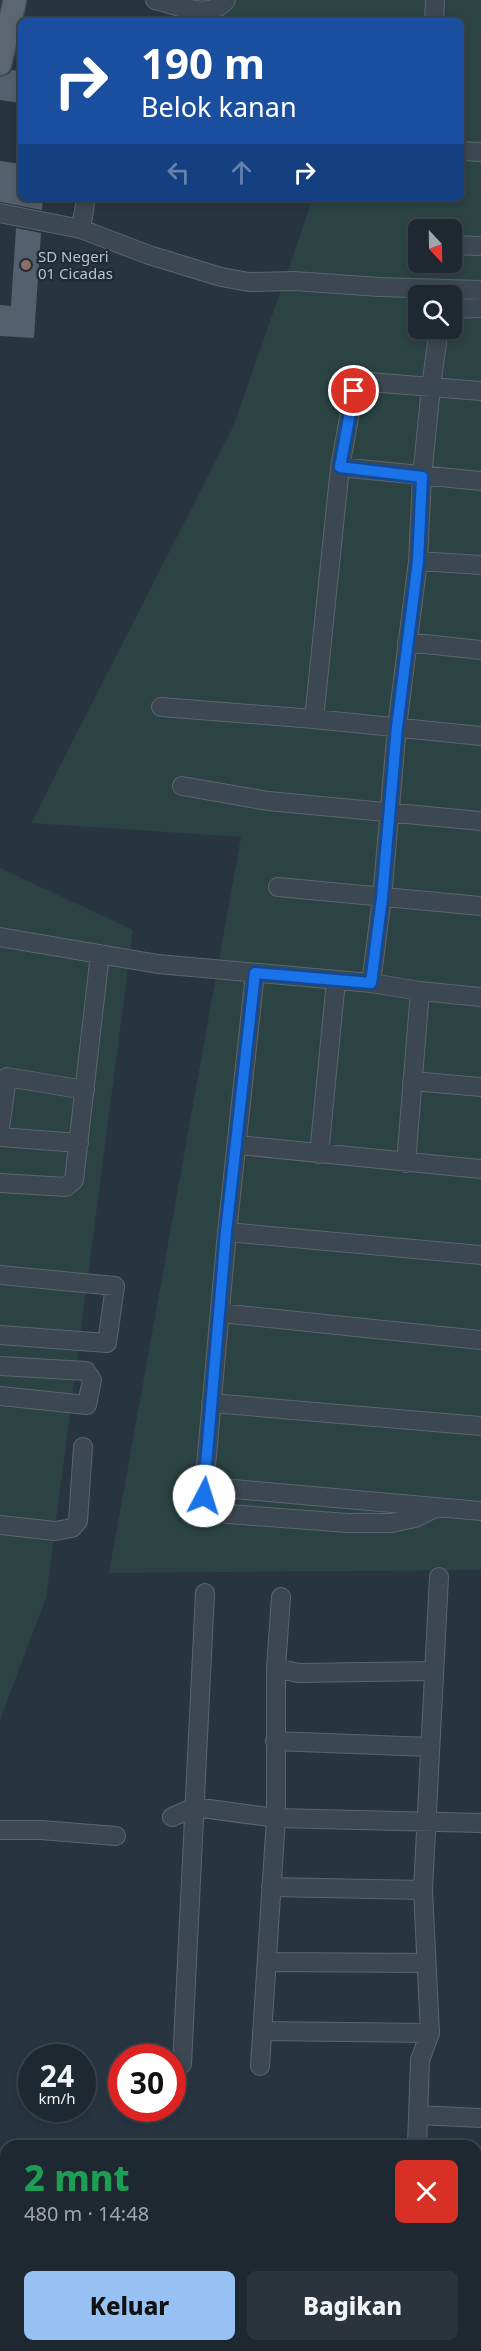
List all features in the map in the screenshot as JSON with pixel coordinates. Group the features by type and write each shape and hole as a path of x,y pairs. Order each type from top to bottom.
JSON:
{"main road":[{"path":"0,64 11,1"}],"street":[{"path":"155,0 206,12 221,7 226,0"},
{"path":"434,18 435,0"},
{"path":"464,151 481,152"},
{"path":"81,229 86,201"},
{"path":"0,213 81,229 149,255 221,277 249,282 324,282 379,287 481,290"},
{"path":"462,245 481,246"},
{"path":"462,309 481,308"},
{"path":"371,983 382,898 397,727 418,561 422,477 438,339"},
{"path":"314,718 340,467 354,391 363,383 370,382 481,392"},
{"path":"340,467 422,477 481,481"},
{"path":"418,561 481,566"},
{"path":"407,642 481,650"},
{"path":"161,707 314,718 481,736"},
{"path":"182,786 268,801 481,821"},
{"path":"278,887 481,906"},
{"path":"0,937 158,964 371,983 481,997"},
{"path":"0,1183 66,1187 74,1180 100,954"},
{"path":"255,973 226,1232 205,1477 202,1486 207,1506 228,1514 348,1523 391,1523 415,1518 437,1507"},
{"path":"319,1154 336,981"},
{"path":"406,1162 420,991"},
{"path":"0,1128 4,1076 85,1090"},
{"path":"412,1082 481,1087"},
{"path":"0,1137 80,1143"},
{"path":"237,1145 481,1169"},
{"path":"226,1232 481,1255"},
{"path":"0,1275 115,1286 107,1343 0,1335"},
{"path":"220,1313 481,1340"},
{"path":"0,1366 86,1371 92,1380 87,1405 0,1395"},
{"path":"211,1403 481,1426"},
{"path":"0,1525 56,1531 72,1528 78,1521 83,1447"},
{"path":"205,1477 213,1485 223,1488 481,1511"},
{"path":"417,2140 420,2060 430,2033 423,1890 440,1577"},
{"path":"183,2044 205,1593"},
{"path":"260,2066 276,1818 276,1668 281,1597"},
{"path":"276,1668 298,1673 434,1671"},
{"path":"275,1741 430,1747"},
{"path":"172,1817 180,1811 195,1807 276,1818 481,1823"},
{"path":"0,1830 40,1830 116,1836"},
{"path":"271,1887 423,1890"},
{"path":"267,1962 426,1963"},
{"path":"262,2031 430,2033"},
{"path":"418,2115 481,2118"}],"green space":[{"path":"195,0 481,0 481,1570 109,1573 241,837 31,823 233,427 312,201 464,201 464,18 208,18"},
{"path":"0,868 133,930 46,1598 0,1720"}],"building":[{"path":"12,70 18,71 18,103 0,100 0,77 9,74"},
{"path":"0,161 18,164 18,201 43,201 42,210 0,202"},
{"name":"SD Negeri 01 Cicadas","path":"16,228 41,233 34,338 0,336 0,305 11,306"}],"place":[{"name":"SD Negeri 01 Cicadas","path":"26,265"}],"route":[{"path":"204,1496 202,1486 205,1477 226,1232 255,973 371,983 382,898 397,727 418,561 422,477 340,467 354,391"}]}
